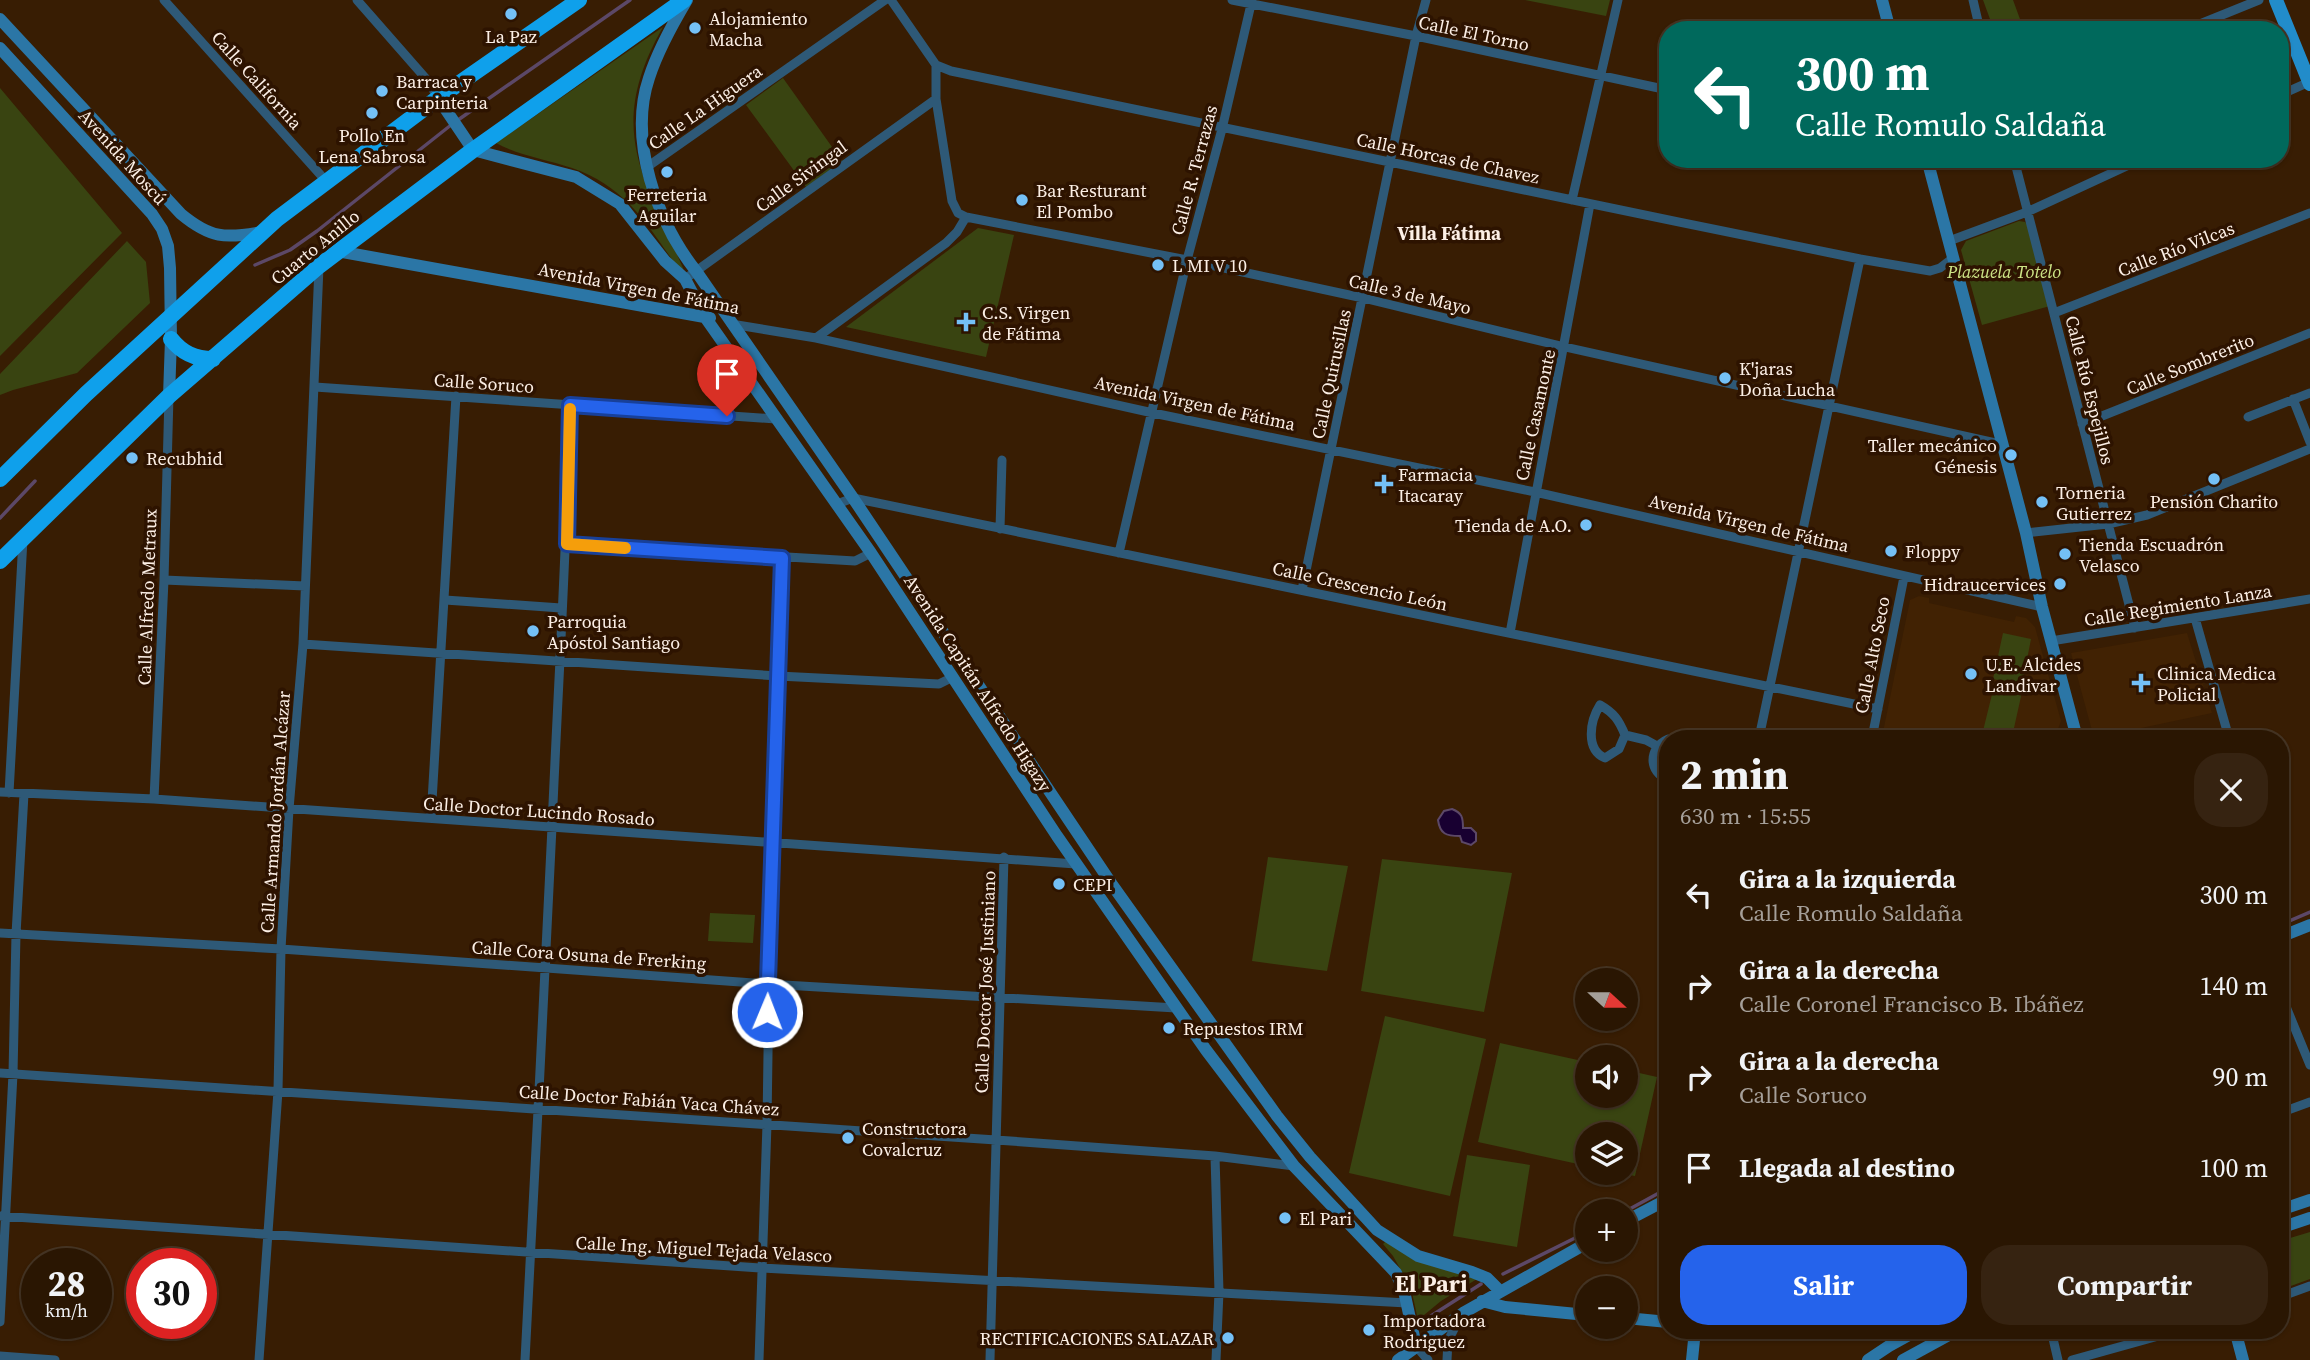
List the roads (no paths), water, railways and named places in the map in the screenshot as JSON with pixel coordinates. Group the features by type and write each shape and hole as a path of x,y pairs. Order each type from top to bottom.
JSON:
{"highway":[{"path":"0,479 170,316 262,233 326,181 442,104 579,0"},
{"name":"Cuarto Anillo","path":"0,561 169,396 337,251 469,144 686,0"},
{"path":"171,338 185,353 213,359"}],"main road":[{"path":"2276,0 2285,21"},
{"path":"2289,32 2310,83"}],"street":[{"name":"Calle California","path":"164,0 326,181"},
{"path":"357,0 428,81 469,144"},
{"name":"Avenida Capitán Alfredo Higazy","path":"686,0 668,32 648,80 642,117 643,146 656,200 676,244 853,498 1113,886 1204,1015 1310,1157 1377,1230 1418,1256 1487,1278 1500,1291"},
{"name":"Calle La Higuera","path":"648,167 885,0"},
{"path":"816,338 946,243 966,217 958,213 952,201 936,99 936,65 891,0"},
{"name":"Calle El Torno","path":"1232,0 1659,88"},
{"name":"Calle Quirusillas","path":"1302,590 1416,36 1426,0"},
{"path":"1572,200 1618,0"},
{"path":"1880,0 1887,21"},
{"path":"1973,0 1978,21"},
{"path":"2207,21 2259,0"},
{"name":"Calle R. Terrazas","path":"1119,553 1187,260 1252,2"},
{"name":"Avenida Moscú","path":"0,19 196,227 233,237 262,233"},
{"name":"Avenida Moscú","path":"0,48 152,214 162,229 168,246 170,268 169,396"},
{"name":"Calle Horcas de Chavez","path":"936,65 951,71 1222,129 1860,259 1930,271 1940,268 1953,258"},
{"path":"2289,91 2310,83"},
{"path":"57,108 69,107 73,96"},
{"name":"Calle Sivingal","path":"685,279 936,99"},
{"path":"76,131 75,126 80,118 90,117"},
{"name":"Avenida Capitán Alfredo Higazy","path":"469,144 576,177 599,189 620,204 665,261 685,279 705,317 871,553 1057,836 1176,1008 1294,1166 1401,1280 1416,1346 1428,1360"},
{"path":"1929,168 2000,444 2026,533 2042,607 2075,730"},
{"name":"Calle Río Espejillos","path":"2016,168 2135,628"},
{"path":"1949,241 2027,212 2122,168"},
{"name":"Calle Casamonte","path":"1510,633 1590,204"},
{"name":"Calle Río Vilcas","path":"2054,313 2310,214"},
{"name":"Calle 3 de Mayo","path":"966,217 1363,298 1565,347 2000,444"},
{"name":"Avenida Virgen de Fátima","path":"337,251 816,338 1153,414 1535,492 2042,607"},
{"path":"1761,730 1860,259"},
{"name":"Calle Armando Jordán Alcázar","path":"259,1360 278,1091 281,949 289,809 303,644 319,266"},
{"name":"Calle Sombrerito","path":"2082,424 2310,333"},
{"name":"Calle Soruco","path":"315,387 776,419"},
{"path":"2248,417 2310,393"},
{"name":"Calle Alfredo Metraux","path":"154,799 169,396"},
{"path":"431,818 456,397"},
{"path":"2293,399 2310,442"},
{"path":"525,1360 546,968 561,608 567,544 570,405"},
{"path":"2026,533 2108,524 2147,515 2310,449"},
{"path":"1000,528 1002,460"},
{"path":"837,504 853,498"},
{"name":"Calle Crescencio León","path":"853,498 1878,709"},
{"path":"5,792 23,537"},
{"path":"567,544 855,561 871,553"},
{"path":"759,1360 767,1124 771,843 782,558"},
{"name":"Calle Alto Seco","path":"1874,730 1904,577"},
{"path":"164,580 305,586"},
{"name":"Calle Regimiento Lanza","path":"2051,641 2310,599"},
{"path":"444,600 561,608"},
{"path":"2195,618 2228,730"},
{"path":"303,644 778,676 939,684 953,677"},
{"path":"1600,705 1613,712 1625,735 1614,755 1605,758 1597,754 1593,749 1593,724 1594,714 1600,705"},
{"path":"1625,735 1657,746 1654,752 1654,767 1659,774"},
{"name":"Calle Doctor Lucindo Rosado","path":"5,792 154,799 1076,864"},
{"path":"0,1322 24,794"},
{"path":"1057,836 1074,826"},
{"name":"Calle Doctor José Justiniano","path":"990,1360 1004,858"},
{"path":"2289,933 2310,925"},
{"name":"Calle Cora Osuna de Frerking","path":"0,933 1176,1008"},
{"path":"2289,1014 2310,1065"},
{"name":"Calle Doctor Fabián Vaca Chávez","path":"0,1073 996,1140 1215,1156 1294,1166"},
{"path":"2289,1110 2310,1102"},
{"path":"1215,1156 1219,1292 1216,1360"},
{"path":"1638,1215 1659,1204"},
{"name":"Calle Ing. Miguel Tejada Velasco","path":"3,1216 531,1254 1407,1303"},
{"path":"2289,1225 2310,1218"},
{"path":"1398,1360 1463,1312 1575,1250"},
{"path":"2289,1294 2310,1286"},
{"path":"1482,1301 1505,1307 1575,1314"},
{"path":"1447,1360 1448,1340 1463,1312"},
{"path":"1638,1319 1659,1321"},
{"path":"1692,1360 1694,1339"},
{"path":"1868,1360 1902,1339"},
{"path":"1903,1360 1942,1339"},
{"path":"2053,1339 2059,1360"},
{"path":"2072,1360 2148,1339"},
{"path":"2237,1339 2243,1360"},
{"path":"1880,1360 1889,1346"},
{"path":"0,1356 55,1360"}],"waterway":[{"path":"458,120 630,0"},
{"path":"255,265 290,250 317,231 451,125"},
{"path":"0,518 35,481"},
{"path":"2289,921 2310,912"},
{"path":"1638,1204 1659,1193"},
{"path":"1503,1274 1575,1238"},
{"path":"1423,1321 1481,1284"}],"place":[{"name":"La Paz","path":"511,14"},
{"name":"Alojamiento Macha","path":"695,28"},
{"name":"Barraca y Carpinteria","path":"382,91"},
{"name":"Pollo En Lena Sabrosa","path":"372,113"},
{"name":"Ferreteria Aguilar","path":"667,172"},
{"name":"Bar Resturant El Pombo","path":"1022,200"},
{"name":"L MI V 10","path":"1158,265"},
{"name":"C.S. Virgen de Fátima","path":"966,322"},
{"name":"K'jaras Doña Lucha","path":"1725,378"},
{"name":"Taller mecánico Génesis","path":"2011,455"},
{"name":"Recubhid","path":"132,458"},
{"name":"Pensión Charito","path":"2214,479"},
{"name":"Farmacia Itacaray","path":"1384,484"},
{"name":"Torneria Gutierrez","path":"2042,502"},
{"name":"Tienda de A.O.","path":"1586,525"},
{"name":"Floppy","path":"1891,551"},
{"name":"Tienda Escuadrón Velasco","path":"2065,554"},
{"name":"Hidraucervices","path":"2060,584"},
{"name":"Parroquia Apóstol Santiago","path":"533,631"},
{"name":"U.E. Alcides Landivar","path":"1971,674"},
{"name":"Clinica Medica Policial","path":"2141,683"},
{"name":"CEPI","path":"1059,884"},
{"name":"Repuestos IRM","path":"1169,1028"},
{"name":"Constructora Covalcruz","path":"848,1138"},
{"name":"El Pari","path":"1285,1218"},
{"name":"Importadora Rodriguez","path":"1369,1330"},
{"name":"RECTIFICACIONES SALAZAR","path":"1228,1338"}],"district":[{"name":"Villa Fátima","path":"1449,233"},
{"name":"El Pari","path":"1431,1283"}],"park label":[{"name":"Plazuela Totelo","path":"2004,271"}]}
